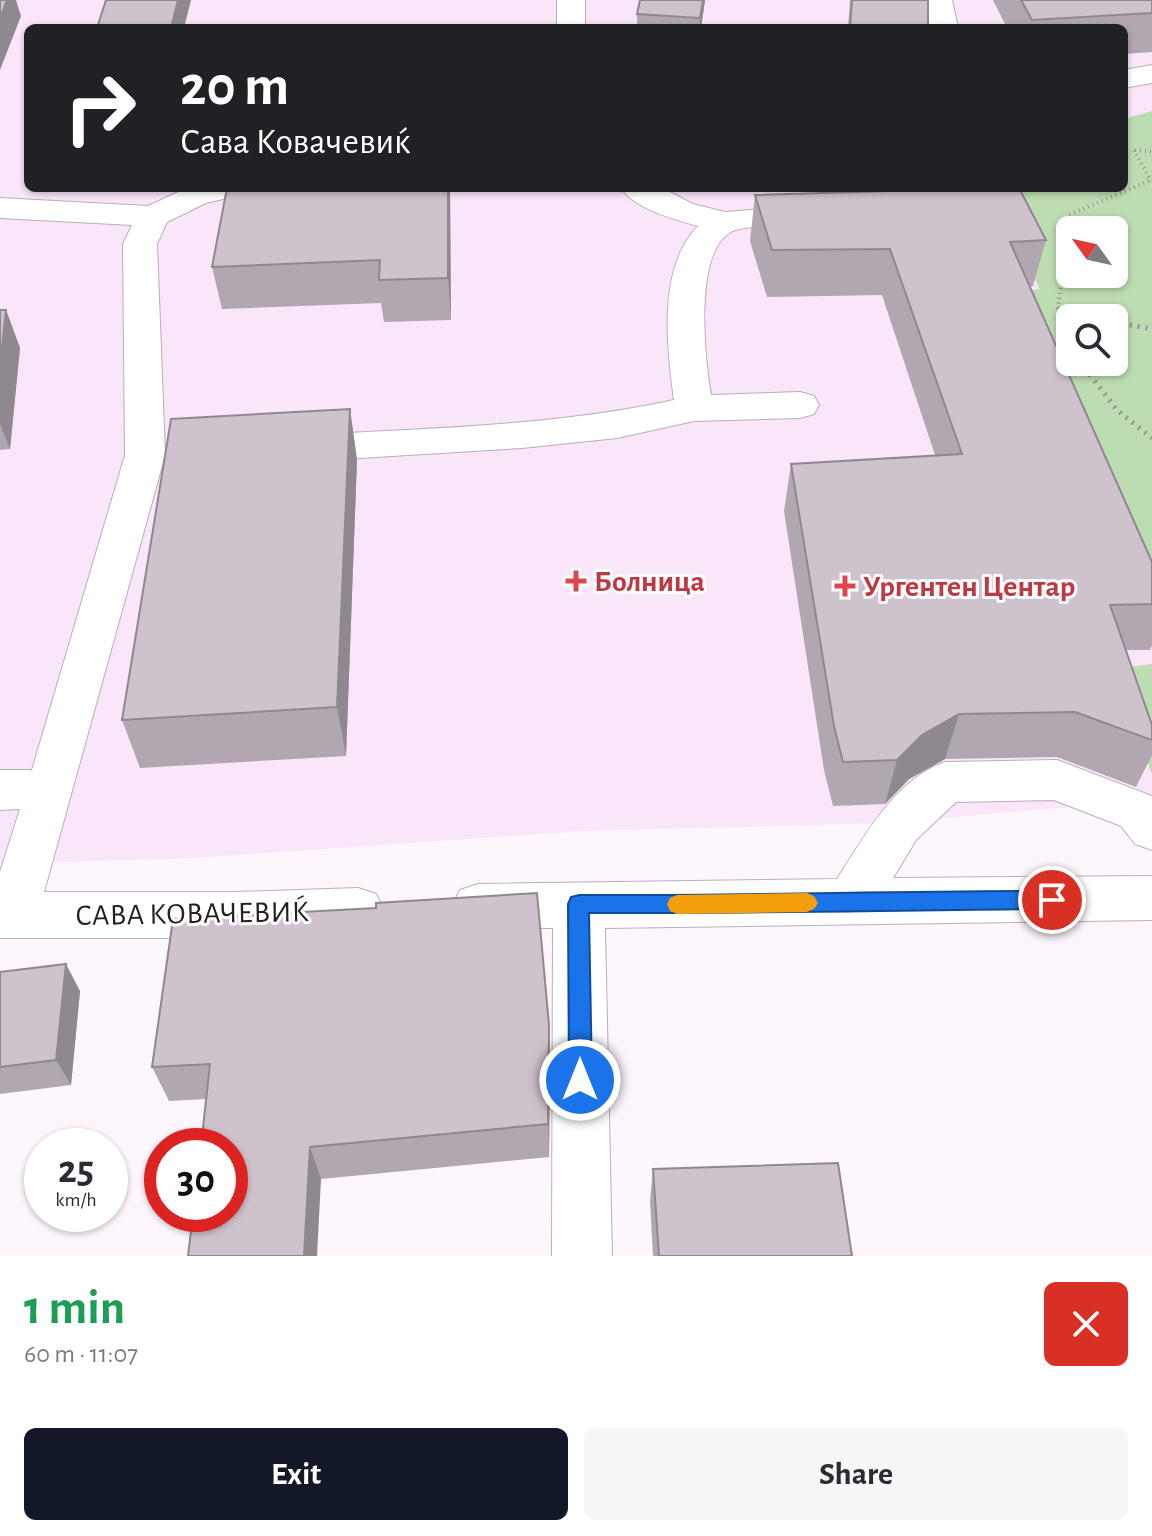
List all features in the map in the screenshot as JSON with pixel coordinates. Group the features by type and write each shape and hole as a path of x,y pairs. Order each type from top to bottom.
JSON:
{"street":[{"path":"571,0 571,24"},
{"path":"938,0 943,24"},
{"path":"1128,78 1152,74"},
{"path":"0,208 153,216 195,196 212,192"},
{"path":"645,192 681,211 723,222 837,219"},
{"path":"6,915 160,454 140,244 153,216"},
{"path":"694,408 688,369 686,311 695,258 705,235 723,222"},
{"path":"252,451 522,435 617,425 694,408 800,405"},
{"path":"851,901 899,825 945,782 1057,780 1138,812 1152,829"},
{"path":"0,790 50,789"},
{"name":"САВА КОВАЧЕВИЌ","path":"6,915 235,915 579,904 752,905 1152,898"},
{"path":"579,904 582,1256"}],"path":[{"path":"1128,191 1151,181 1134,150 1152,152"},
{"path":"1058,304 1069,215 1124,192"},
{"path":"1128,325 1152,329"},
{"path":"1091,376 1117,410 1152,438"}],"shaded area":[{"name":"Болница","path":"0,0 1152,0 1152,800 883,823 582,831 193,858 0,864"}],"green space":[{"path":"1152,111 1152,629 1005,293 1040,289 1011,232 1008,192 1128,192 1128,118"},
{"path":"1152,664 1152,774 1114,669"}],"building":[{"path":"0,0 7,0 0,18"},
{"path":"106,0 178,0 172,24 98,24"},
{"path":"640,0 703,0 700,18 637,14"},
{"path":"852,0 928,0 928,24 850,24"},
{"path":"1021,0 1152,0 1152,13 1032,20"},
{"path":"226,192 448,192 448,278 379,280 380,260 212,267"},
{"path":"1021,192 1046,240 1010,242 1056,346 1056,376 1069,376 1152,562 1152,604 1110,605 1152,725 1152,740 1075,712 959,714 922,735 897,760 843,762 834,726 791,464 962,454 890,249 772,250 755,195"},
{"path":"0,310 6,310 0,365"},
{"path":"350,409 337,707 122,720 171,419"},
{"path":"537,893 549,1025 548,1124 310,1147 304,1256 188,1256 191,1232 248,1232 248,1128 203,1128 210,1064 152,1067 173,919 376,908 376,903"},
{"path":"66,964 56,1060 0,1067 0,972"},
{"path":"838,1163 852,1256 659,1256 653,1169"}],"slow traffic":[{"path":"677,904 807,903"}],"place":[{"name":"Болница","path":"576,581"},
{"name":"Ургентен Центар","path":"845,586"}],"route":[{"path":"580,1080 579,904 752,905 1052,900"}]}
